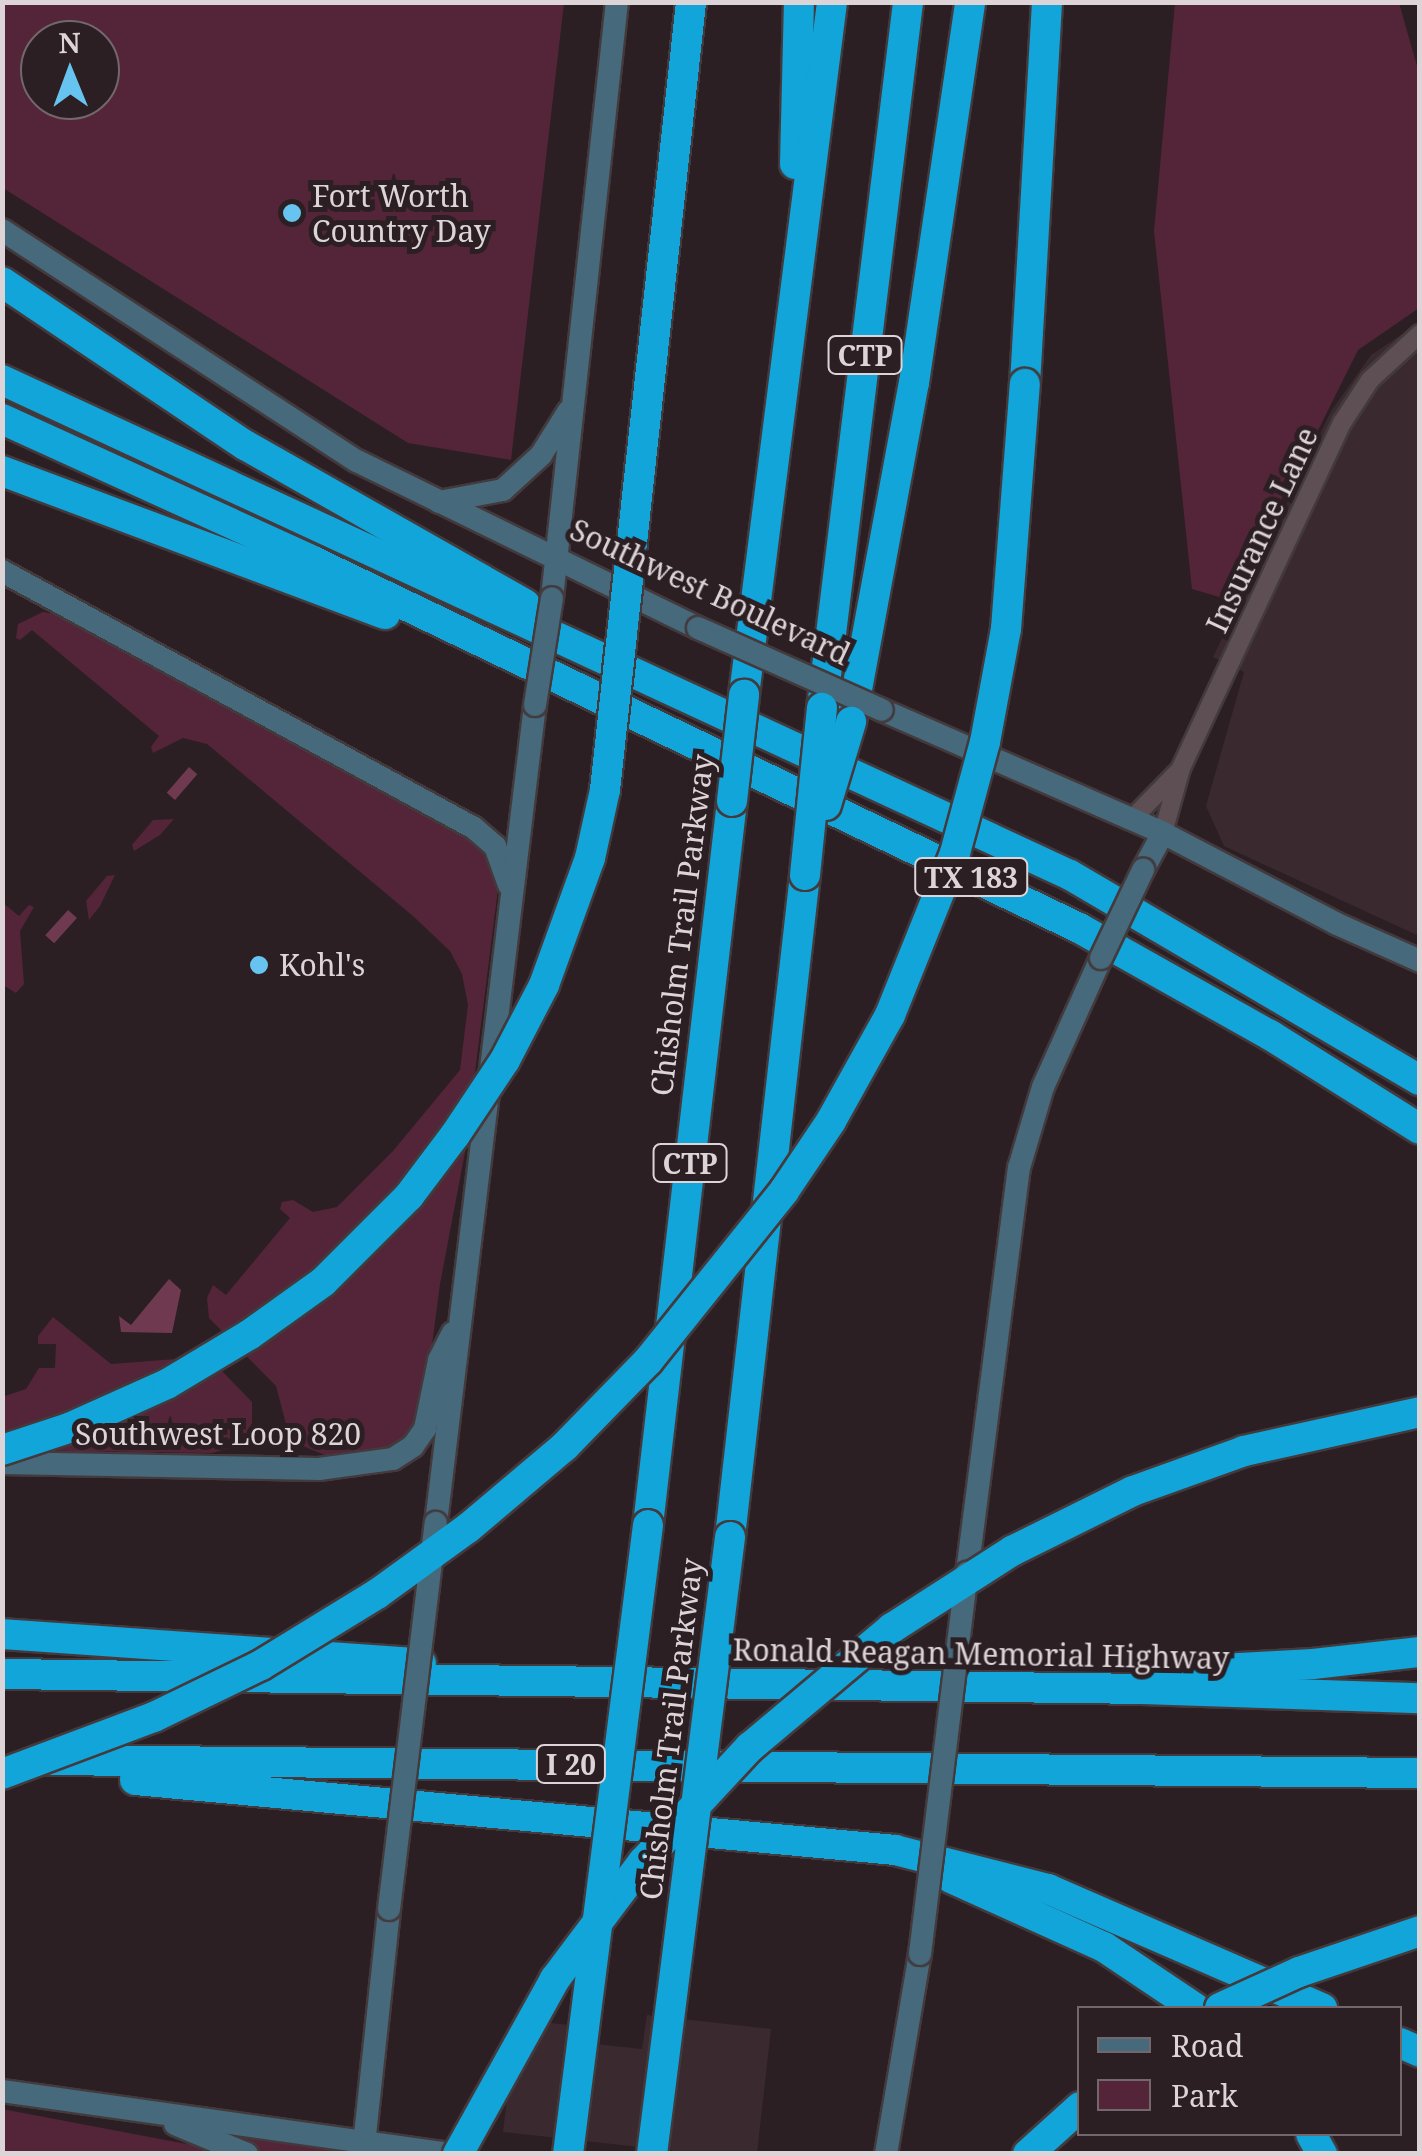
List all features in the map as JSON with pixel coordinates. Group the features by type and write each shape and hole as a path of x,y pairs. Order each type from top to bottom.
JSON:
{"highway":[{"path":"2,1450 69,1428 168,1384 249,1335 323,1282 409,1196 455,1136 505,1060 544,984 590,858 605,790 690,2"},
{"path":"790,339 799,2"},
{"name":"Chisholm Trail Parkway","path":"568,2154 832,2"},
{"name":"Chisholm Trail Parkway","path":"652,2154 730,1537 822,708 908,2"},
{"path":"805,874 851,722 914,383 970,2"},
{"path":"2,1774 122,1730 243,1674 325,1627 443,1547 512,1493 610,1402 688,1315 784,1191 839,1107 890,1015 955,854 985,742 1016,548 1047,2"},
{"path":"2,282 246,445 671,687"},
{"name":"TX 183","path":"2,380 404,570 671,687 1070,875 1420,1080"},
{"name":"TX 183","path":"2,419 1136,957 1420,1128"},
{"path":"2,471 310,589 506,655"},
{"path":"456,2154 555,1979 642,1862 750,1747 892,1628 1012,1552 1134,1491 1244,1450 1420,1412"},
{"path":"2,1634 434,1664 480,1683"},
{"path":"1142,1689 1184,1671 1313,1664 1420,1652"},
{"name":"Ronald Reagan Memorial Highway","path":"2,1674 1142,1689 1420,1698"},
{"name":"I 20","path":"2,1760 1420,1773"},
{"path":"2,1774 17,1778 162,1780 833,1841 949,1861 1048,1888 1317,2006"},
{"path":"833,1841 964,1882 1056,1922 1143,1971 1192,2006"},
{"path":"1224,2006 1299,1972 1420,1930"},
{"path":"1028,2154 1077,2110"}],"main road":[{"path":"364,2147 460,1321 535,706 557,560 617,2"},
{"name":"Southwest Boulevard","path":"2,230 357,461 698,628 1163,834 1416,960"},
{"path":"439,502 503,490 549,445 574,400"},
{"path":"2,571 474,828 495,846 512,895"},
{"path":"886,2154 920,1954 1018,1168 1043,1088 1093,975 1163,834"},
{"name":"Southwest Loop 820","path":"2,1464 319,1469 393,1459 413,1446 425,1429 439,1360 460,1321"},
{"path":"2,2091 364,2147 456,2154"},
{"path":"144,2111 247,2154"}],"street":[{"name":"Insurance Lane","path":"1163,834 1181,768 1342,422 1370,380 1420,334"},
{"name":"Insurance Lane","path":"1131,820 1181,768"}],"shaded area":[{"path":"1419,323 1419,936 1224,846 1206,806 1244,672 1213,657 1331,411 1371,355"},
{"path":"189,767 197,774 175,800 167,793"},
{"path":"68,910 77,918 54,943 45,935"},
{"path":"169,1279 181,1290 172,1333 121,1332 119,1316 131,1325"},
{"path":"647,2015 771,2029 757,2153 693,2153 503,2132 516,2019 578,2026 577,2042 642,2049"}],"green space":[{"name":"Fort Worth Country Day","path":"2,3 564,3 511,460 408,443 3,188"},
{"path":"1175,3 1399,3 1419,73 1419,308 1358,350 1233,601 1192,589 1154,231"},
{"path":"43,612 57,614 467,832 486,850 498,889 465,1152 440,1284 424,1406 410,1434 394,1447 363,1457 327,1456 303,1446 286,1424 276,1386 209,1318 207,1298 213,1285 226,1295 290,1218 280,1209 282,1202 293,1200 313,1212 337,1207 393,1151 460,1070 468,1005 462,974 450,951 413,916 207,744 183,738 153,753 151,747 159,736 32,630 20,640 16,638 18,624"},
{"path":"174,819 160,835 134,851 132,845 153,820"},
{"path":"115,875 89,920 86,901 107,876"},
{"path":"3,903 19,916 29,905 34,907 20,931 24,984 16,993 3,985"},
{"path":"53,1317 111,1364 189,1358 220,1369 252,1402 252,1423 245,1436 230,1448 212,1453 3,1450 2,1397 26,1389 39,1368 55,1368 56,1344 38,1344 38,1336"},
{"path":"2,2109 197,2146 222,2153 3,2153"},
{"path":"144,2111 364,2141 363,2153 247,2153"}],"place":[{"name":"Fort Worth Country Day","path":"292,213"},
{"name":"Kohl's","path":"259,965"}]}
